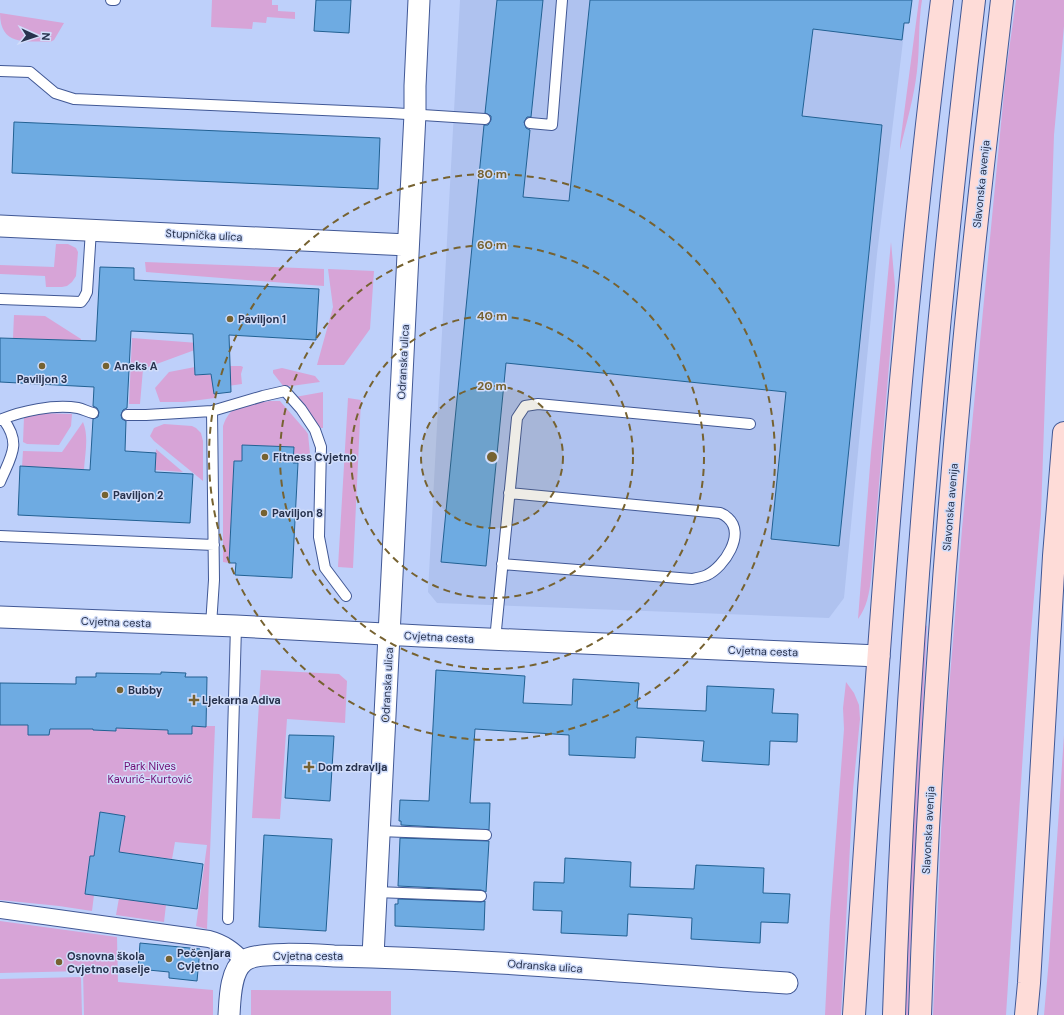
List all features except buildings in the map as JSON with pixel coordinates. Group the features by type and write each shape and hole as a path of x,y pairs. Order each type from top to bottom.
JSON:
{"main road":[{"path":"854,1015 894,452 914,241 942,0"},
{"path":"894,1015 903,803 919,560 930,421 958,135 974,0"},
{"name":"Slavonska avenija","path":"920,1015 924,902 943,582 962,366 1002,0"},
{"path":"1026,1015 1054,556 1064,433"}],"street":[{"name":"Odranska ulica","path":"419,0 415,114 390,634 373,956 518,964 787,983"},
{"name":"Stupnička ulica","path":"0,226 408,244"},
{"name":"Cvjetna cesta","path":"0,617 236,626 495,640 879,656"},
{"path":"0,910 209,939 221,942 233,950 244,961 238,968 234,979 231,993 230,1015"},
{"name":"Cvjetna cesta","path":"244,961 251,957 261,956 373,956"}],"lane":[{"path":"530,123 552,125 562,0"},
{"path":"0,71 30,72 55,93 74,99 415,114 485,119"},
{"path":"0,299 81,302 87,292 91,230"},
{"path":"127,414 146,415 212,411 285,391 301,409 315,430 321,447 320,537 324,568 346,596"},
{"path":"495,640 517,418 526,406 538,404 750,424"},
{"path":"0,482 12,455 14,441 10,428 2,420 36,410 60,407 79,408 93,413"},
{"path":"210,625 214,589 212,411"},
{"path":"502,564 692,579 708,574 723,562 731,549 735,536 734,526 729,518 720,513 509,493"},
{"path":"0,536 214,545"},
{"path":"228,918 236,626"},
{"path":"379,831 486,835"},
{"path":"376,892 481,896"}],"shaded area":[{"path":"460,0 908,0 877,254 844,598 829,618 437,603 428,592"}],"green space":[{"path":"212,0 272,0 272,5 278,5 278,11 295,12 295,19 267,17 266,23 253,22 252,29 211,27"},
{"path":"919,0 922,0 916,81 900,150 900,144"},
{"path":"1016,0 1064,0 1064,26 1054,135 1041,514 1030,644 1006,1015 933,1015 945,739 962,529 1006,72"},
{"path":"0,13 64,23 54,40 50,42 16,40 4,31 1,24"},
{"path":"891,242 895,286 871,579 866,605 858,619 871,453"},
{"path":"56,244 68,244 76,248 78,252 76,276 67,286 46,287 45,276 0,274 0,265 54,267"},
{"path":"145,262 324,269 324,286 146,272"},
{"path":"328,269 374,271 370,329 344,365 317,365 333,307"},
{"path":"14,315 45,316 81,339 81,341 13,338"},
{"path":"132,338 211,344 143,369 140,404 129,404"},
{"path":"230,366 243,367 241,374 242,384 214,388 215,398 184,402 160,402 155,388 169,372 195,367 195,375 230,374"},
{"path":"282,368 315,376 320,382 284,387 273,373 273,370"},
{"path":"323,392 323,428 321,428 295,397"},
{"path":"348,398 361,400 353,568 338,567"},
{"path":"280,401 306,431 308,434 310,454 293,454 294,447 242,445 242,461 234,461 229,563 223,562 223,426 231,412 236,408 247,404"},
{"path":"39,413 72,414 71,426 59,445 27,444 23,442 24,417"},
{"path":"83,422 86,433 84,469 22,467 23,451 62,452"},
{"path":"164,424 192,426 201,433 203,441 203,481 154,441 150,436 154,428"},
{"path":"156,449 183,472 155,470"},
{"path":"925,625 927,626 908,1015 905,1015 908,923"},
{"path":"261,670 339,674 347,681 345,723 287,719 280,819 252,818"},
{"path":"846,682 854,693 859,705 860,719 853,790 841,1015 825,1015 830,916 844,729 843,708"},
{"name":"Park Nives Kavurić-Kurtović","path":"117,720 125,729 162,729 168,723 169,734 192,734 192,726 215,726 207,929 196,926 207,845 175,842 172,859 125,853 124,860 90,856 85,894 94,895 92,911 0,900 0,725 28,725 28,735 49,735 50,729 93,721 93,730 116,731"},
{"path":"1064,735 1064,1015 1044,1015 1049,959"},
{"path":"119,898 166,905 164,922 116,915"},
{"name":"Osnovna škola Cvjetno naselje","path":"0,921 117,937 118,982 213,990 213,1015 84,1015 83,971 0,973"},
{"path":"81,977 82,1015 0,1015 0,979"},
{"path":"251,990 391,991 391,1015 251,1015"}],"place":[{"name":"Paviljon 1","path":"230,319"},
{"name":"Paviljon 3","path":"42,366"},
{"name":"Aneks A","path":"106,366"},
{"name":"Fitness Cvjetno","path":"265,457"},
{"name":"Paviljon 2","path":"105,495"},
{"name":"Paviljon 8","path":"264,513"},
{"name":"Bubby","path":"120,690"},
{"name":"Ljekarna Adiva","path":"194,700"},
{"name":"Dom zdravlja","path":"309,767"},
{"name":"Pečenjara Cvjetno","path":"169,959"},
{"name":"Osnovna škola Cvjetno naselje","path":"59,962"}]}
